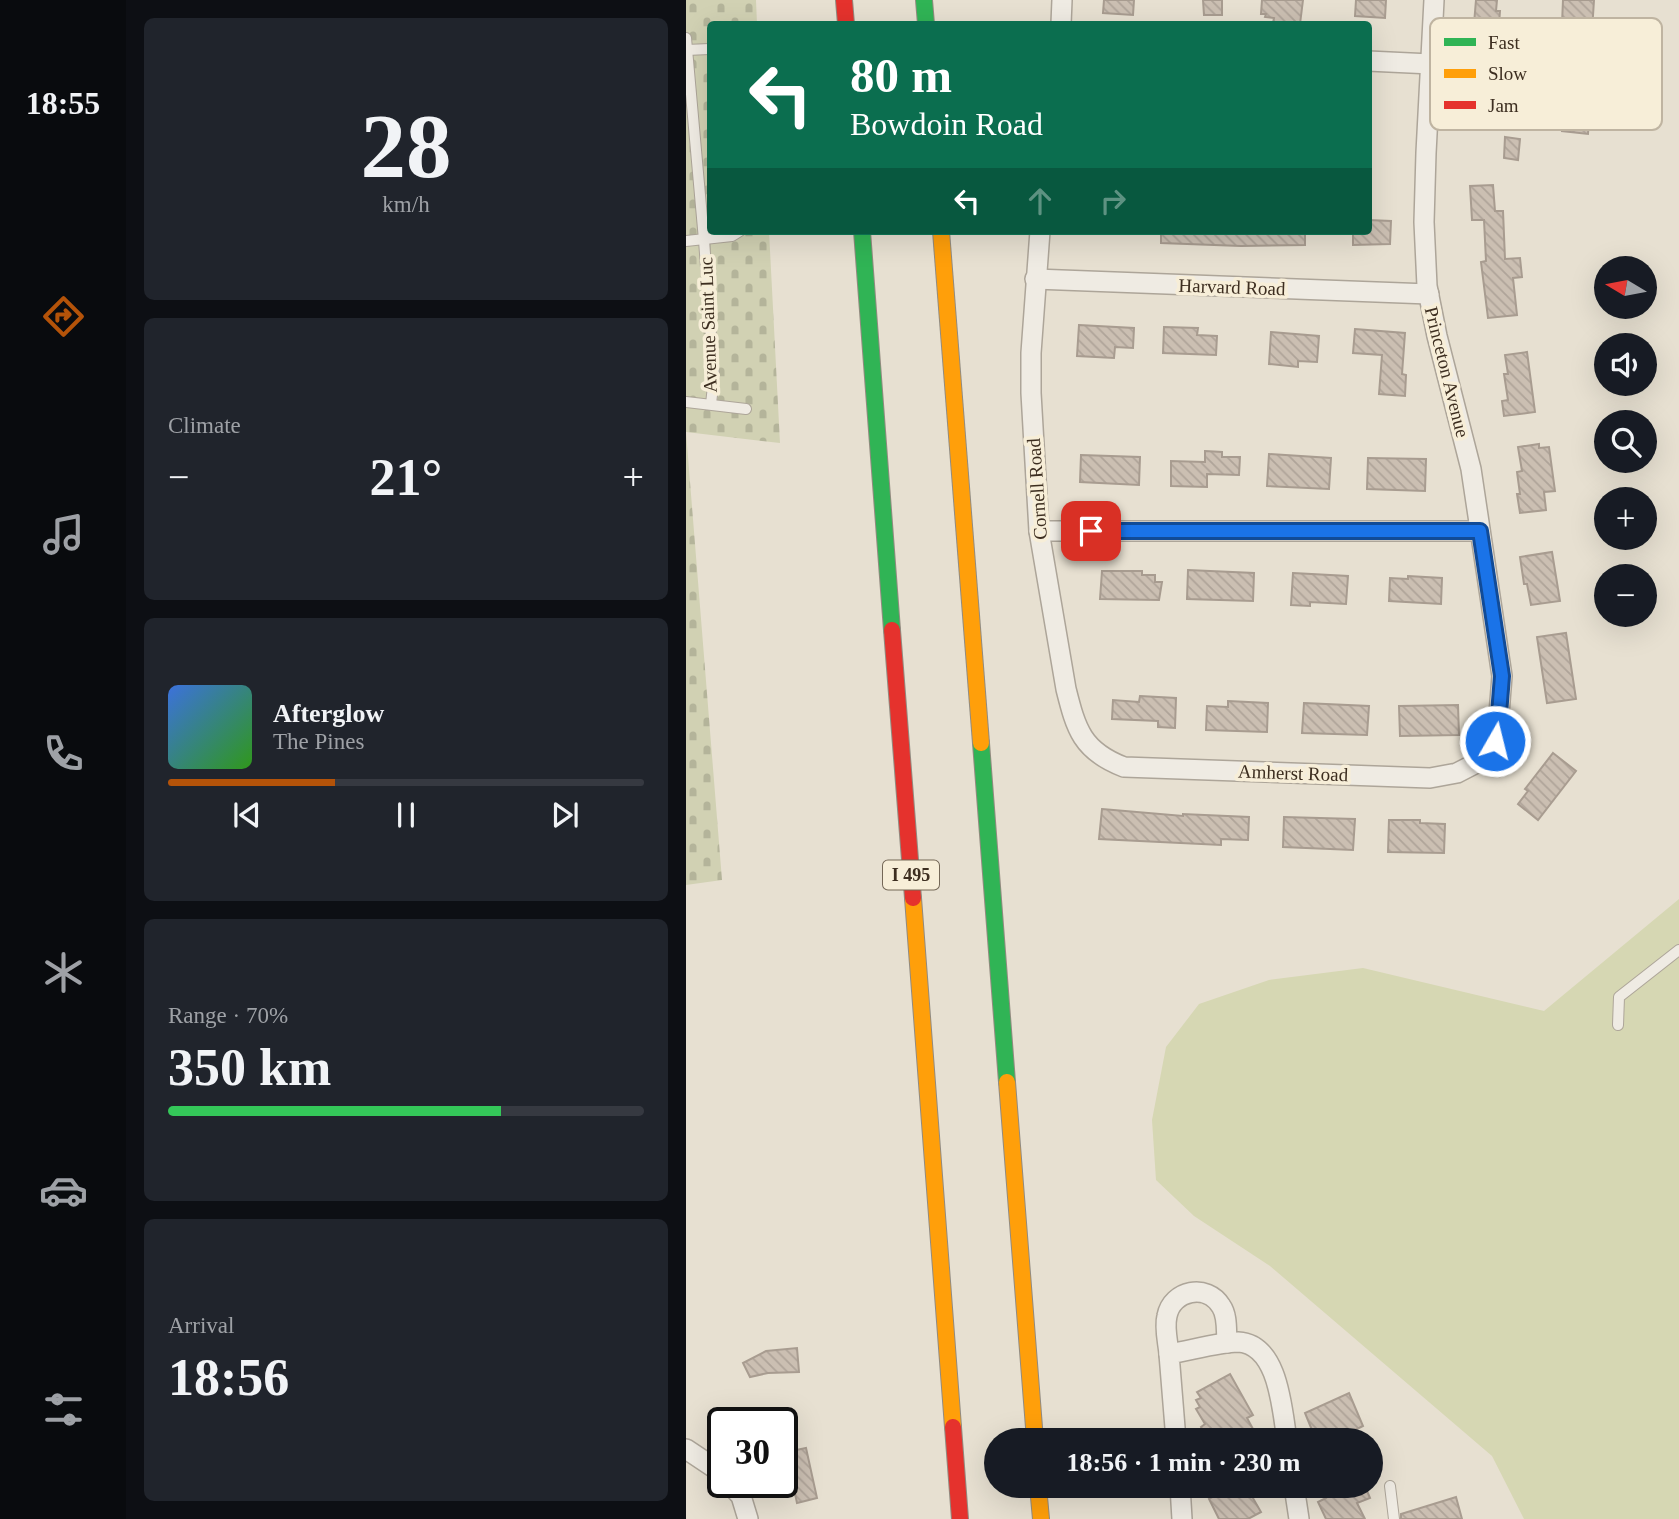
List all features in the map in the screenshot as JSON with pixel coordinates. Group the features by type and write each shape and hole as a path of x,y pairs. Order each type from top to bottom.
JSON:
{"highway":[{"path":"844,0 846,21"},
{"path":"924,0 926,21"},
{"name":"I 495","path":"862,235 960,1519"},
{"path":"942,235 1034,1428"},
{"path":"1039,1498 1041,1519"}],"street":[{"path":"1061,21 1062,0"},
{"name":"Princeton Avenue","path":"1433,18 1434,0"},
{"path":"1372,61 1430,63"},
{"name":"Princeton Avenue","path":"1430,81 1424,222 1427,286 1471,469 1502,676 1495,741"},
{"name":"Cornell Road","path":"1040,235 1035,279 1031,393 1039,531 1066,689 1072,712 1085,742"},
{"name":"Harvard Road","path":"1035,279 1429,294"},
{"path":"1039,531 1480,531"},
{"name":"Amherst Road","path":"1085,742 1104,758 1124,766 1430,778 1457,773 1486,758 1495,741"},
{"path":"1175,1428 1167,1314 1172,1303 1188,1292 1213,1297 1222,1306 1227,1343"},
{"path":"1169,1354 1239,1342 1261,1351 1268,1359 1276,1380 1285,1428"},
{"path":"686,1449 707,1463"},
{"path":"742,1498 748,1519"},
{"path":"1181,1498 1182,1519"},
{"path":"1296,1498 1299,1519"}],"lane":[{"name":"Avenue Saint Luc","path":"686,38 715,377 711,404"},
{"path":"687,50 707,49"},
{"path":"686,241 734,235"},
{"path":"686,402 746,409"},
{"path":"1618,1025 1619,997 1679,950"},
{"path":"1390,1486 1394,1519"}],"green space":[{"path":"686,0 756,0 757,21 707,21 707,235 769,235 780,443 686,432"},
{"path":"686,432 722,880 686,885"},
{"path":"1679,899 1679,1519 1524,1519 1492,1456 1270,1266 1194,1216 1156,1180 1152,1120 1166,1047 1199,1004 1269,980 1363,968 1544,1011"}],"building":[{"path":"1104,0 1134,0 1133,15 1103,13"},
{"path":"1203,0 1222,0 1222,15 1204,15"},
{"path":"1262,0 1303,0 1300,21 1273,21 1274,18 1261,14"},
{"path":"1356,0 1386,0 1385,18 1355,16"},
{"path":"1476,0 1497,0 1496,11 1500,11 1500,18 1474,18"},
{"path":"1563,0 1594,0 1593,18 1562,18"},
{"path":"1562,130 1588,130 1588,134"},
{"path":"1505,137 1520,139 1518,160 1504,158"},
{"path":"1493,185 1495,211 1503,211 1505,259 1520,258 1522,277 1513,278 1517,315 1488,318 1481,262 1486,261 1484,220 1472,220 1470,186"},
{"path":"1372,220 1391,221 1390,244 1353,245 1353,235 1372,235"},
{"path":"1161,235 1305,235 1305,245 1161,243"},
{"path":"1079,325 1134,328 1133,348 1115,347 1114,358 1077,356"},
{"path":"1164,327 1198,328 1197,335 1217,336 1216,355 1163,353"},
{"path":"1355,329 1405,333 1402,374 1406,375 1405,396 1379,394 1382,355 1353,353"},
{"path":"1271,332 1319,336 1317,362 1298,361 1298,367 1269,364"},
{"path":"1527,352 1535,412 1504,416 1502,401 1508,400 1504,374 1508,374 1505,355"},
{"path":"1539,444 1539,448 1549,447 1555,491 1544,492 1546,510 1520,513 1517,472 1522,471 1518,447"},
{"path":"1205,451 1222,452 1222,457 1240,457 1239,475 1207,474 1207,487 1171,486 1171,461 1205,462"},
{"path":"1269,454 1331,458 1329,489 1267,486"},
{"path":"1081,455 1140,457 1139,485 1080,482"},
{"path":"1368,458 1426,459 1425,491 1367,489"},
{"path":"1552,552 1560,601 1531,605 1527,584 1524,584 1520,557"},
{"path":"1188,570 1254,573 1253,601 1187,599"},
{"path":"1102,571 1142,571 1142,575 1155,575 1155,582 1162,582 1159,600 1100,599"},
{"path":"1293,573 1348,576 1346,604 1310,602 1310,606 1291,605"},
{"path":"1408,576 1442,578 1441,604 1389,601 1390,578 1408,579"},
{"path":"1566,633 1576,699 1547,703 1537,637"},
{"path":"1140,696 1176,698 1175,728 1158,727 1158,721 1112,719 1113,700 1139,702"},
{"path":"1228,701 1268,703 1267,732 1206,730 1207,706 1228,707"},
{"path":"1304,703 1369,706 1367,735 1302,733"},
{"path":"1458,705 1459,735 1400,736 1399,706"},
{"path":"1553,753 1576,771 1538,820 1518,804 1528,791 1525,789"},
{"path":"1102,809 1183,816 1249,817 1248,840 1221,839 1221,845 1099,839"},
{"path":"1284,817 1355,819 1353,850 1283,847"},
{"path":"1389,820 1420,820 1420,823 1445,824 1444,853 1388,852"},
{"path":"797,1348 799,1372 768,1373 750,1377 743,1363 766,1351"},
{"path":"1230,1374 1253,1415 1247,1418 1252,1428 1202,1428 1205,1424 1196,1409 1200,1407 1196,1400 1201,1398 1197,1392"},
{"path":"1349,1393 1363,1426 1311,1428 1305,1413"},
{"path":"806,1448 817,1498 797,1503 796,1498 798,1450"},
{"path":"1456,1497 1462,1519 1401,1519 1401,1514"},
{"path":"1253,1498 1261,1512 1248,1519 1219,1519 1209,1499"},
{"path":"1326,1498 1370,1498 1357,1503 1365,1519 1326,1519 1318,1502"}],"traffic: fast":[{"path":"924,0 926,21"},
{"path":"862,235 892,630"},
{"path":"981,743 1007,1082"}],"traffic: slow":[{"path":"941,235 981,743"},
{"path":"913,898 953,1427"},
{"path":"1007,1082 1034,1428"},
{"path":"1039,1498 1041,1519"}],"traffic: jam":[{"path":"844,0 846,21"},
{"path":"892,630 913,898"},
{"path":"953,1427 960,1519"}],"route":[{"path":"1091,531 1480,531 1502,676 1495,741"}]}
